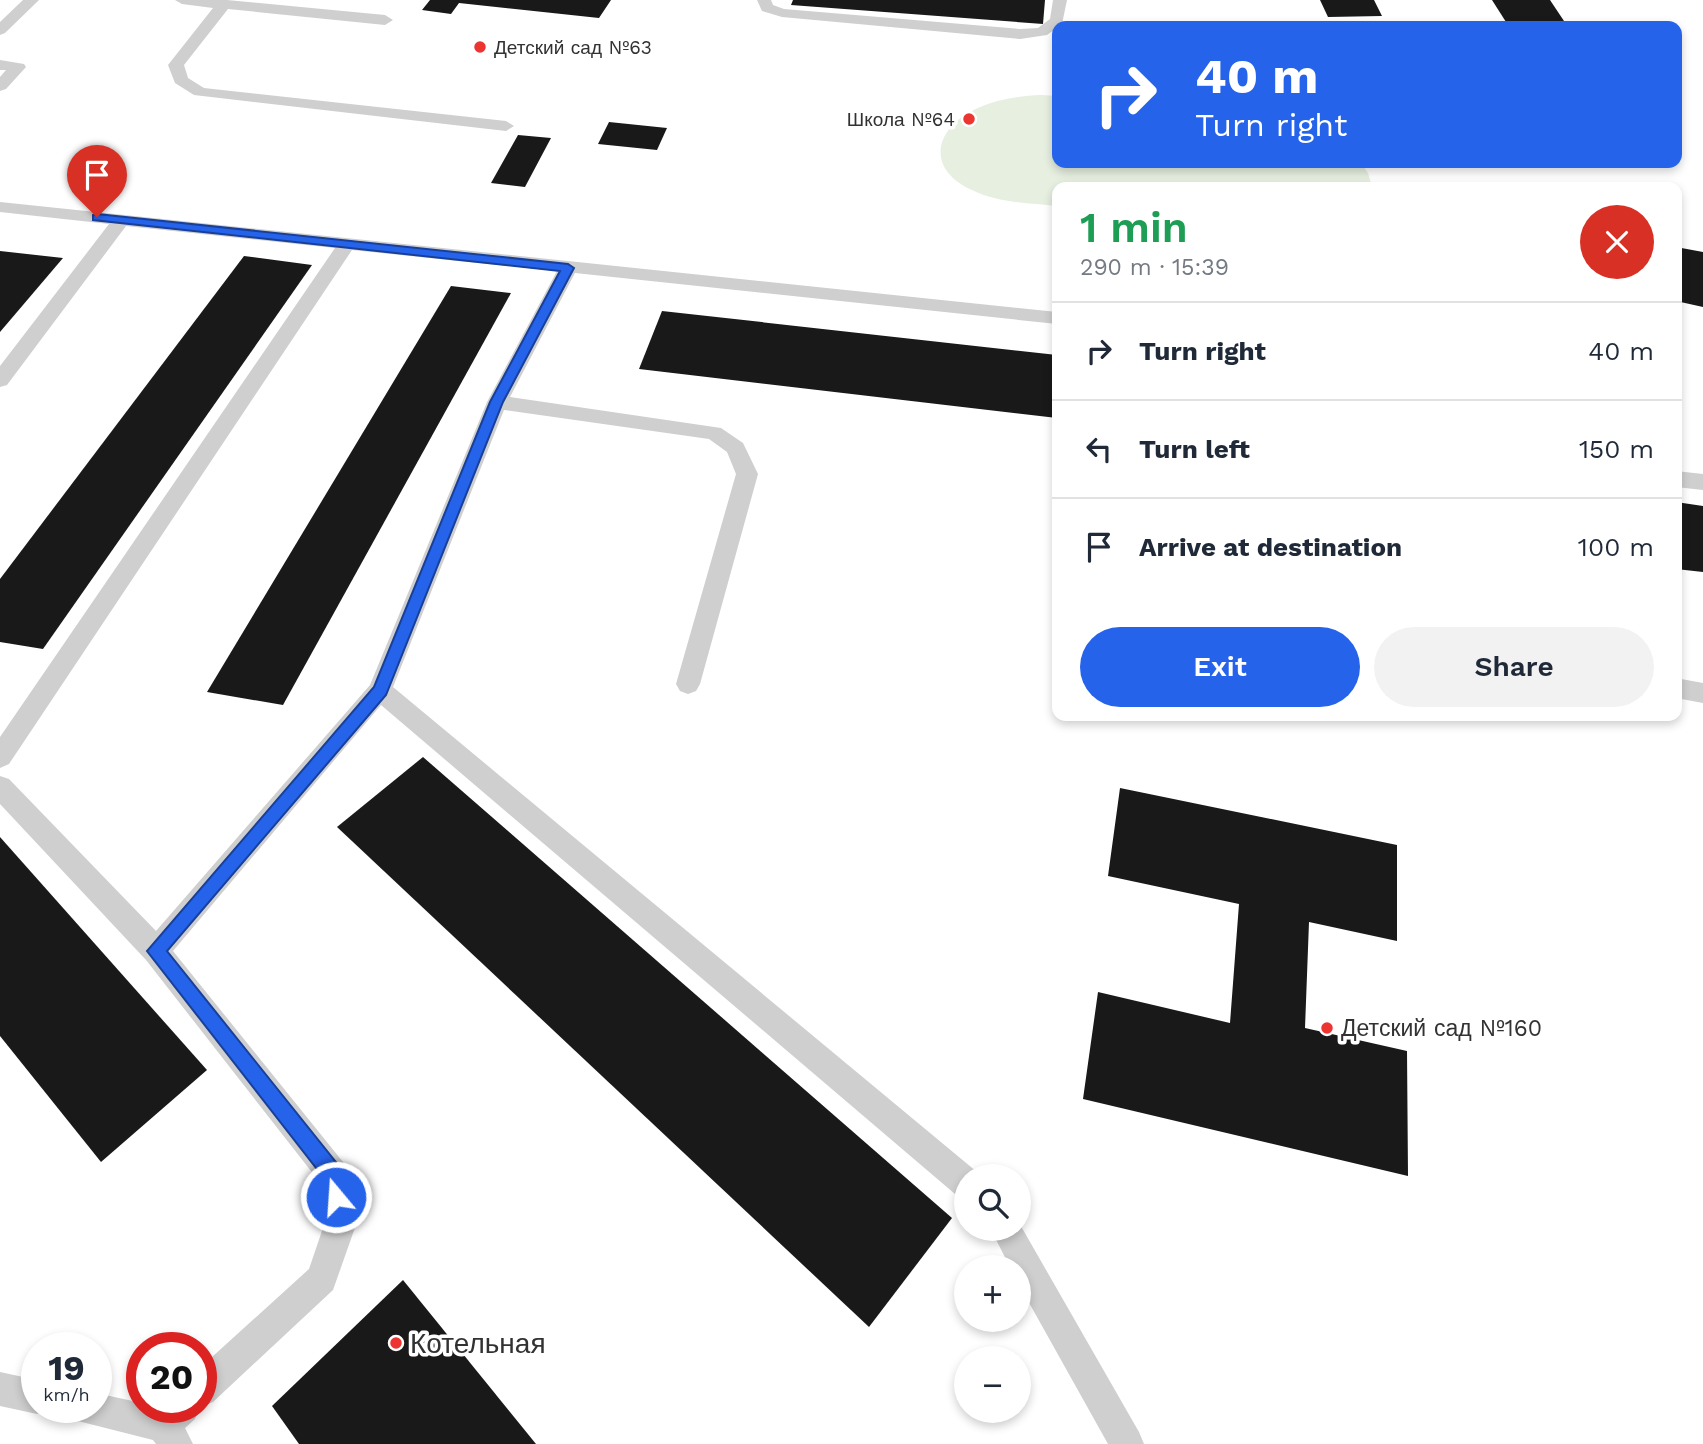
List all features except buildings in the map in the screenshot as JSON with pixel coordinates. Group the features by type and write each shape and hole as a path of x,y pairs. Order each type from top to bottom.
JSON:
{"lane":[{"path":"0,30 32,0"},
{"path":"181,0 385,20"},
{"path":"764,0 767,8 782,13 1020,34 1042,32 1052,25"},
{"path":"1057,21 1060,0"},
{"path":"224,4 176,65 181,80 200,92 506,126"},
{"path":"0,65 18,67 0,86"},
{"path":"0,207 1052,317"},
{"path":"0,380 121,220"},
{"path":"0,757 348,244"},
{"path":"156,951 380,690 497,402 568,268"},
{"path":"497,402 714,433 737,448 747,474 688,684"},
{"path":"1682,480 1703,482"},
{"path":"380,690 954,1173"},
{"path":"0,787 156,951 332,1173 341,1222 322,1279 217,1375"},
{"path":"1012,1241 1127,1444"},
{"path":"0,1389 21,1394"},
{"path":"112,1413 174,1425"}],"green space":[{"path":"1052,96 1052,168 1364,168 1371,182 1052,182 1052,206 992,198 957,181 947,171 941,159 941,148 945,136 963,116 978,108 1017,97"}],"place":[{"name":"Детский сад №63","path":"480,47"},
{"name":"Школа №64","path":"969,119"},
{"name":"Детский сад №160","path":"1327,1028"},
{"name":"Котельная","path":"396,1343"}],"route":[{"path":"97,217 568,268 497,402 380,690 156,951 332,1173 336,1197"}]}
